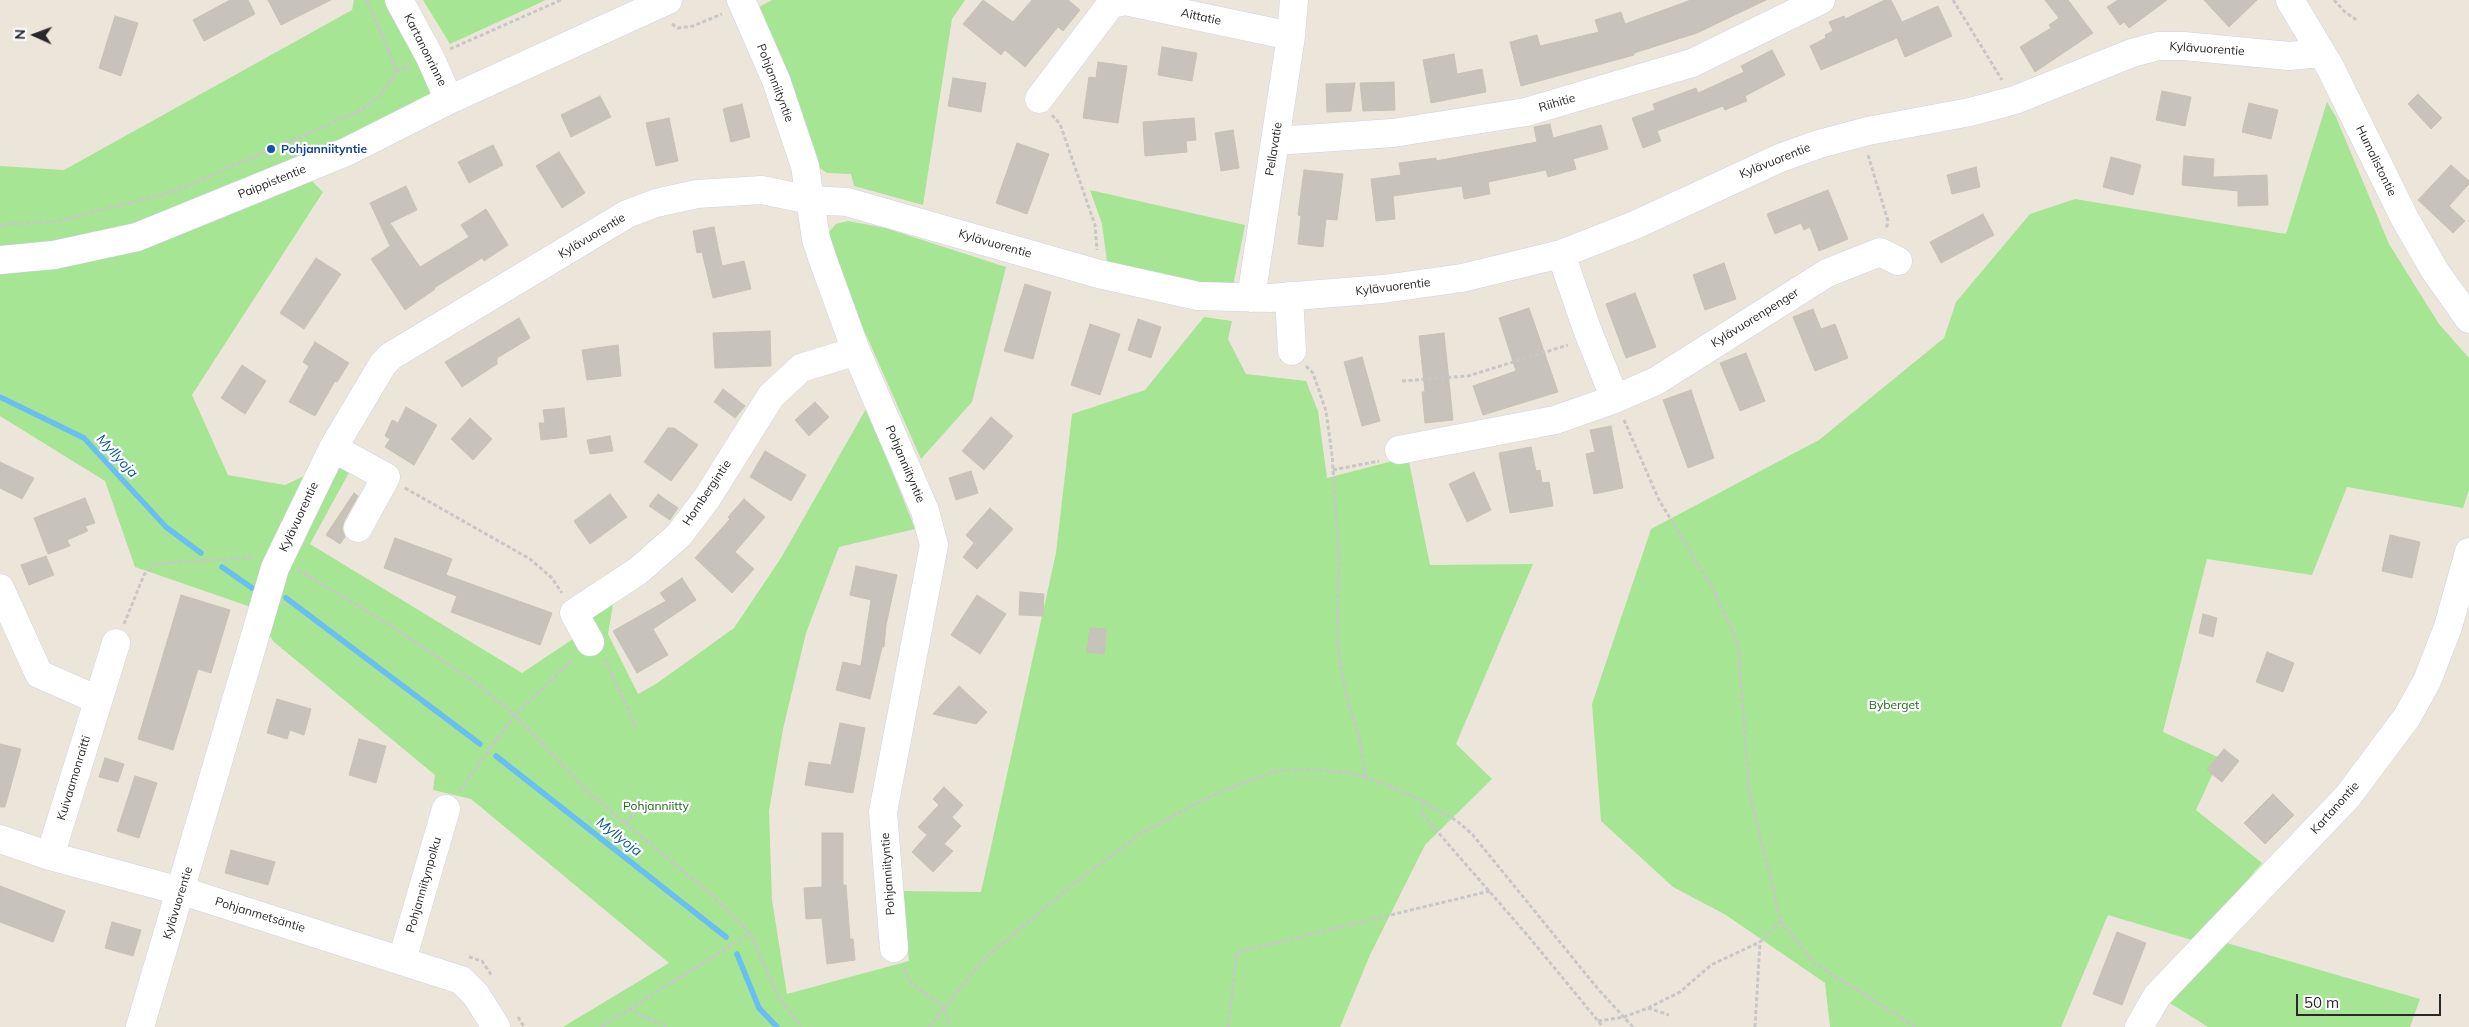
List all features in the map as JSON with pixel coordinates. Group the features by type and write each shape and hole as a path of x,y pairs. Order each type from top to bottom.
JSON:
{"street":[{"name":"Kartanonrinne","path":"399,0 430,57 449,100"},
{"name":"Pellavatie","path":"1252,298 1291,36 1294,0"},
{"name":"Riihitie","path":"1275,141 1393,133 1526,112 1692,63 1821,0"},
{"name":"Humalistontie","path":"2290,0 2321,53 2405,219 2435,270 2469,318"},
{"name":"Aittatie","path":"1039,99 1111,4 1125,1 1291,36"},
{"name":"Paippistentie","path":"0,260 54,255 137,237 346,152 449,100 660,3"},
{"name":"Pohjanniityntie","path":"742,3 776,80 805,166 816,240 856,351 925,511 934,545 884,812 894,948"},
{"name":"Kylävuorentie","path":"140,1027 182,891 275,568 333,448 383,364 391,356 627,214 656,203 697,194 762,190 810,200 847,202 1099,274 1198,296 1252,298 1382,289 1462,278 1561,254 1635,224 1780,158 1860,133 1970,112 2015,100 2132,53 2158,46 2184,46 2289,56 2321,53"},
{"path":"1561,254 1590,338 1614,399"},
{"name":"Kylävuorenpenger","path":"1399,450 1555,420 1614,399 1656,381 1827,273 1889,256"},
{"path":"1289,296 1292,351"},
{"name":"Hornbergintie","path":"574,613 638,571 679,535 707,498 771,396 801,368 856,351"},
{"path":"333,448 386,477 358,528"},
{"name":"Kartanontie","path":"2139,1027 2157,996 2348,796 2407,717 2427,680 2448,628 2469,552"},
{"path":"0,588 38,674 98,700"},
{"path":"574,613 590,642"},
{"name":"Kuivaamonraitti","path":"50,856 116,643"},
{"name":"Pohjanniitynpolku","path":"402,960 446,810"},
{"name":"Pohjanmetsäntie","path":"0,840 50,856 182,891 461,980 476,995 496,1027"}],"path":[{"path":"367,0 397,71"},
{"path":"0,225 59,221 175,191 360,111 380,96 397,71 561,0"},
{"path":"1953,0 2015,100"},
{"path":"2334,0 2345,12 2358,21"},
{"path":"660,3 666,21 678,28 693,26 742,3"},
{"path":"1039,99 1060,124 1096,225 1099,274"},
{"path":"1860,133 1888,221 1889,256"},
{"path":"1402,382 1468,376 1590,338"},
{"path":"1313,373 1326,411 1333,470 1339,556 1339,655 1345,692 1360,740 1365,777"},
{"path":"1614,399 1659,500 1714,591 1738,644 1749,791 1781,922 1814,963 1916,1027"},
{"path":"1333,470 1386,460 1399,450"},
{"path":"386,477 530,559 552,578 574,613"},
{"path":"116,643 144,575 155,564 261,556 280,558 382,620 473,681 515,715 588,792 713,896 750,934 779,998 801,1027"},
{"path":"446,810 515,715 590,642 596,641 636,727"},
{"path":"929,1027 983,960 1072,885 1141,833 1207,798 1275,770 1309,769 1351,773 1365,777 1423,801 1457,821 1472,834 1598,988 1634,1027"},
{"path":"1423,801 1422,814 1490,891 1603,1027"},
{"path":"626,824 636,810"},
{"path":"1228,1027 1237,952 1490,891"},
{"path":"1598,1021 1624,1017 1648,1008 1680,992 1711,965 1760,942 1781,922"},
{"path":"601,1027 750,934"},
{"path":"1755,1027 1760,942"},
{"path":"894,948 911,983 944,1007 949,1027"},
{"path":"1648,1008 1669,1015"},
{"path":"629,1010 666,1027"}],"green space":[{"name":"Pohjanniitty","path":"354,0 399,0 449,100 302,171 323,192 192,395 228,475 285,485 321,468 333,448 352,467 310,544 522,673 579,635 580,591 590,593 627,592 613,605 608,634 638,694 656,684 734,628 781,558 867,407 915,529 839,547 806,633 783,729 769,811 772,900 787,994 909,961 902,891 981,892 1056,553 1072,414 1145,390 1204,317 1232,321 1228,339 1246,374 1306,381 1318,411 1327,478 1408,457 1430,565 1533,564 1456,744 1492,779 1425,845 1370,955 1340,1027 563,1027 669,963 471,799 433,790 435,775 274,642 251,607 135,567 105,481 0,416 0,166 64,170 352,10"},
{"path":"423,0 546,0 450,44"},
{"path":"772,0 965,0 952,19 923,205 854,186 851,174 827,173 811,162 757,8"},
{"name":"Byberget","path":"2327,102 2336,117 2389,244 2439,324 2469,358 2469,490 2463,508 2347,487 2312,575 2207,559 2163,732 2220,758 2196,810 2262,863 2195,941 2108,915 2061,1027 1830,1027 1825,983 1726,915 1673,887 1601,821 1592,704 1651,529 1819,440 1944,338 1956,302 2030,214 2075,199 2286,234"},
{"path":"1090,190 1245,225 1233,286 1201,286 1107,262 1102,224"},
{"path":"848,221 885,228 1006,267 972,402 921,459 868,339 829,262 829,232 836,224"},
{"path":"2227,943 2420,999 2410,1027 2208,1027 2165,1000"}],"building":[{"path":"230,0 248,0 255,14 204,41 193,20"},
{"path":"268,0 331,0 281,25"},
{"path":"983,0 1013,22 1032,0 1068,0 1080,10 1063,31 1058,27 1025,67 1005,50 1001,55 963,24"},
{"path":"1691,0 1766,0 1697,33 1634,53 1634,55 1521,86 1510,42 1537,35 1540,46 1599,32 1595,20 1621,12 1625,24"},
{"path":"1885,0 1891,0 1902,22 1938,6 1952,36 1905,57 1897,38 1821,70 1810,46 1826,38 1825,35 1833,31 1829,22 1844,16 1845,19"},
{"path":"2045,0 2068,0 2093,33 2035,72 2020,47 2051,28 2049,25 2059,18"},
{"path":"2118,0 2167,0 2129,28 2124,22 2120,25 2107,7"},
{"path":"2204,0 2257,0 2229,27"},
{"path":"115,16 138,23 121,76 99,68"},
{"path":"1162,47 1197,53 1192,81 1158,75"},
{"path":"1772,50 1785,75 1745,96 1747,101 1725,110 1723,106 1657,131 1661,141 1643,148 1632,118 1655,110 1653,104 1696,88 1698,93 1744,72 1741,66"},
{"path":"1454,54 1457,74 1482,69 1486,92 1431,103 1423,60"},
{"path":"1098,62 1127,66 1118,123 1083,118 1089,77 1096,78"},
{"path":"953,78 986,83 981,112 948,106"},
{"path":"1394,82 1395,110 1363,111 1360,83"},
{"path":"1355,83 1351,111 1327,112 1326,84"},
{"path":"2162,91 2191,97 2185,126 2156,120"},
{"path":"2418,94 2442,118 2431,129 2408,104"},
{"path":"600,96 611,117 571,137 561,115"},
{"path":"2249,103 2278,110 2271,139 2242,132"},
{"path":"742,104 750,137 731,142 723,109"},
{"path":"669,118 678,161 656,166 646,123"},
{"path":"1194,118 1196,140 1186,141 1187,152 1145,156 1143,122"},
{"path":"1550,124 1553,138 1601,125 1608,149 1573,159 1576,169 1548,177 1546,170 1488,182 1490,194 1464,199 1462,186 1393,196 1395,219 1376,221 1371,179 1401,175 1399,163 1436,158 1436,161 1537,142 1534,127"},
{"path":"1233,130 1239,168 1221,171 1215,133"},
{"path":"1017,143 1049,154 1027,214 996,203"},
{"path":"493,145 503,165 469,183 458,162"},
{"path":"559,152 585,193 562,208 536,166"},
{"path":"2184,156 2214,159 2213,177 2267,175 2268,205 2238,206 2238,191 2182,185"},
{"path":"2111,157 2141,165 2133,195 2103,187"},
{"path":"2451,165 2469,181 2469,184 2449,206 2465,221 2453,233 2418,200"},
{"path":"1976,167 1980,187 1952,194 1947,175"},
{"path":"1304,170 1343,174 1337,220 1326,219 1323,247 1298,244 1301,216 1298,215"},
{"path":"406,186 417,210 390,223 420,267 469,237 461,225 486,209 508,245 484,261 482,258 434,288 405,310 371,259 390,246 370,203"},
{"path":"1828,190 1848,239 1819,251 1810,227 1804,230 1801,223 1775,234 1767,214"},
{"path":"1983,214 1994,235 1941,263 1930,242"},
{"path":"714,227 722,266 744,261 751,289 713,298 702,252 697,253 693,231"},
{"path":"316,258 341,274 304,329 280,313"},
{"path":"1724,263 1736,299 1705,310 1693,275"},
{"path":"1025,284 1051,292 1033,359 1004,351"},
{"path":"1635,293 1656,347 1626,358 1606,304"},
{"path":"1529,308 1558,392 1483,415 1473,386 1516,371 1499,318"},
{"path":"1813,309 1821,329 1835,324 1848,358 1815,371 1793,317"},
{"path":"519,318 530,338 497,358 497,364 462,387 445,362"},
{"path":"1138,319 1161,327 1151,358 1128,350"},
{"path":"1090,324 1120,334 1100,395 1071,385"},
{"path":"770,331 771,366 715,368 713,333"},
{"path":"1444,333 1453,420 1425,423 1422,392 1425,392 1419,336"},
{"path":"315,342 349,363 337,382 335,381 315,416 289,402 309,366 303,362"},
{"path":"618,345 621,376 587,380 582,350"},
{"path":"1746,353 1765,401 1740,411 1720,363"},
{"path":"1362,357 1380,421 1362,426 1344,362"},
{"path":"242,365 266,381 245,414 221,398"},
{"path":"723,389 745,406 735,418 714,402"},
{"path":"1691,390 1714,458 1688,468 1663,400"},
{"path":"815,402 829,417 809,436 795,420"},
{"path":"406,407 437,425 414,465 385,447 390,439 385,436 392,420 398,423"},
{"path":"564,408 567,437 541,440 539,423 545,423 543,410"},
{"path":"991,417 1013,436 984,470 962,451"},
{"path":"470,418 492,439 473,460 451,439"},
{"path":"1611,426 1623,488 1594,494 1586,454 1595,452 1590,430"},
{"path":"668,428 674,428 698,445 671,481 644,462"},
{"path":"610,436 613,451 590,454 587,440"},
{"path":"1531,447 1536,471 1540,470 1542,483 1549,482 1553,506 1510,513 1499,453"},
{"path":"765,451 806,475 791,501 750,477"},
{"path":"0,462 34,478 22,499 0,488"},
{"path":"971,471 978,493 956,500 949,478"},
{"path":"1474,472 1491,510 1467,522 1449,484"},
{"path":"354,493 358,496 344,521 342,529 345,537 340,544 326,535"},
{"path":"610,494 627,517 590,544 574,521"},
{"path":"658,494 678,508 670,520 649,506"},
{"path":"85,498 95,523 85,526 88,531 67,540 70,546 48,554 34,518"},
{"path":"744,499 765,517 735,552 754,569 732,593 695,558 730,519 728,517"},
{"path":"990,508 1013,529 977,569 963,557 974,543 966,535"},
{"path":"2390,535 2420,542 2412,578 2382,571"},
{"path":"395,538 452,559 446,575 552,613 540,645 451,612 457,596 384,568"},
{"path":"46,556 54,575 29,585 21,565"},
{"path":"856,566 897,575 886,625 884,647 882,647 870,699 836,690 843,662 861,666 871,600 850,595"},
{"path":"682,578 696,600 653,629 668,655 637,673 613,631 666,601 660,593"},
{"path":"1020,592 1044,594 1043,616 1019,615"},
{"path":"181,595 230,610 211,673 198,669 173,750 138,739"},
{"path":"977,595 1006,614 980,654 951,635"},
{"path":"2203,614 2217,618 2213,637 2199,633"},
{"path":"1090,628 1106,629 1104,654 1087,652"},
{"path":"2267,652 2294,663 2283,692 2256,682"},
{"path":"959,686 987,712 976,724 933,714"},
{"path":"277,699 311,709 304,735 290,730 287,739 267,733"},
{"path":"840,723 865,728 853,793 805,785 809,762 831,765"},
{"path":"359,739 386,746 376,783 349,775"},
{"path":"0,744 21,749 5,807 0,807"},
{"path":"2224,749 2239,761 2222,782 2207,770"},
{"path":"105,758 124,764 118,782 99,777"},
{"path":"135,776 157,783 139,838 117,831"},
{"path":"944,787 963,805 952,817 961,826 944,844 953,851 933,872 912,852 927,835 918,827 939,805 933,799"},
{"path":"2273,794 2294,815 2265,844 2244,823"},
{"path":"822,833 843,833 843,885 846,885 850,939 853,939 855,960 827,964 822,918 806,919 804,888 822,887"},
{"path":"231,850 275,862 268,885 225,873"},
{"path":"0,886 65,911 53,942 0,922"},
{"path":"112,922 141,930 133,956 105,948"},
{"path":"2117,932 2146,943 2122,1005 2093,994"}],"waterway":[{"name":"Myllyoja","path":"0,397 84,438 166,527 201,553"},
{"name":"Myllyoja","path":"222,567 252,588"},
{"name":"Myllyoja","path":"286,598 480,744"},
{"name":"Myllyoja","path":"496,756 726,937"},
{"name":"Myllyoja","path":"737,954 759,1008 777,1027"}],"place":[{"name":"Pohjanniityntie","path":"271,149"}]}
